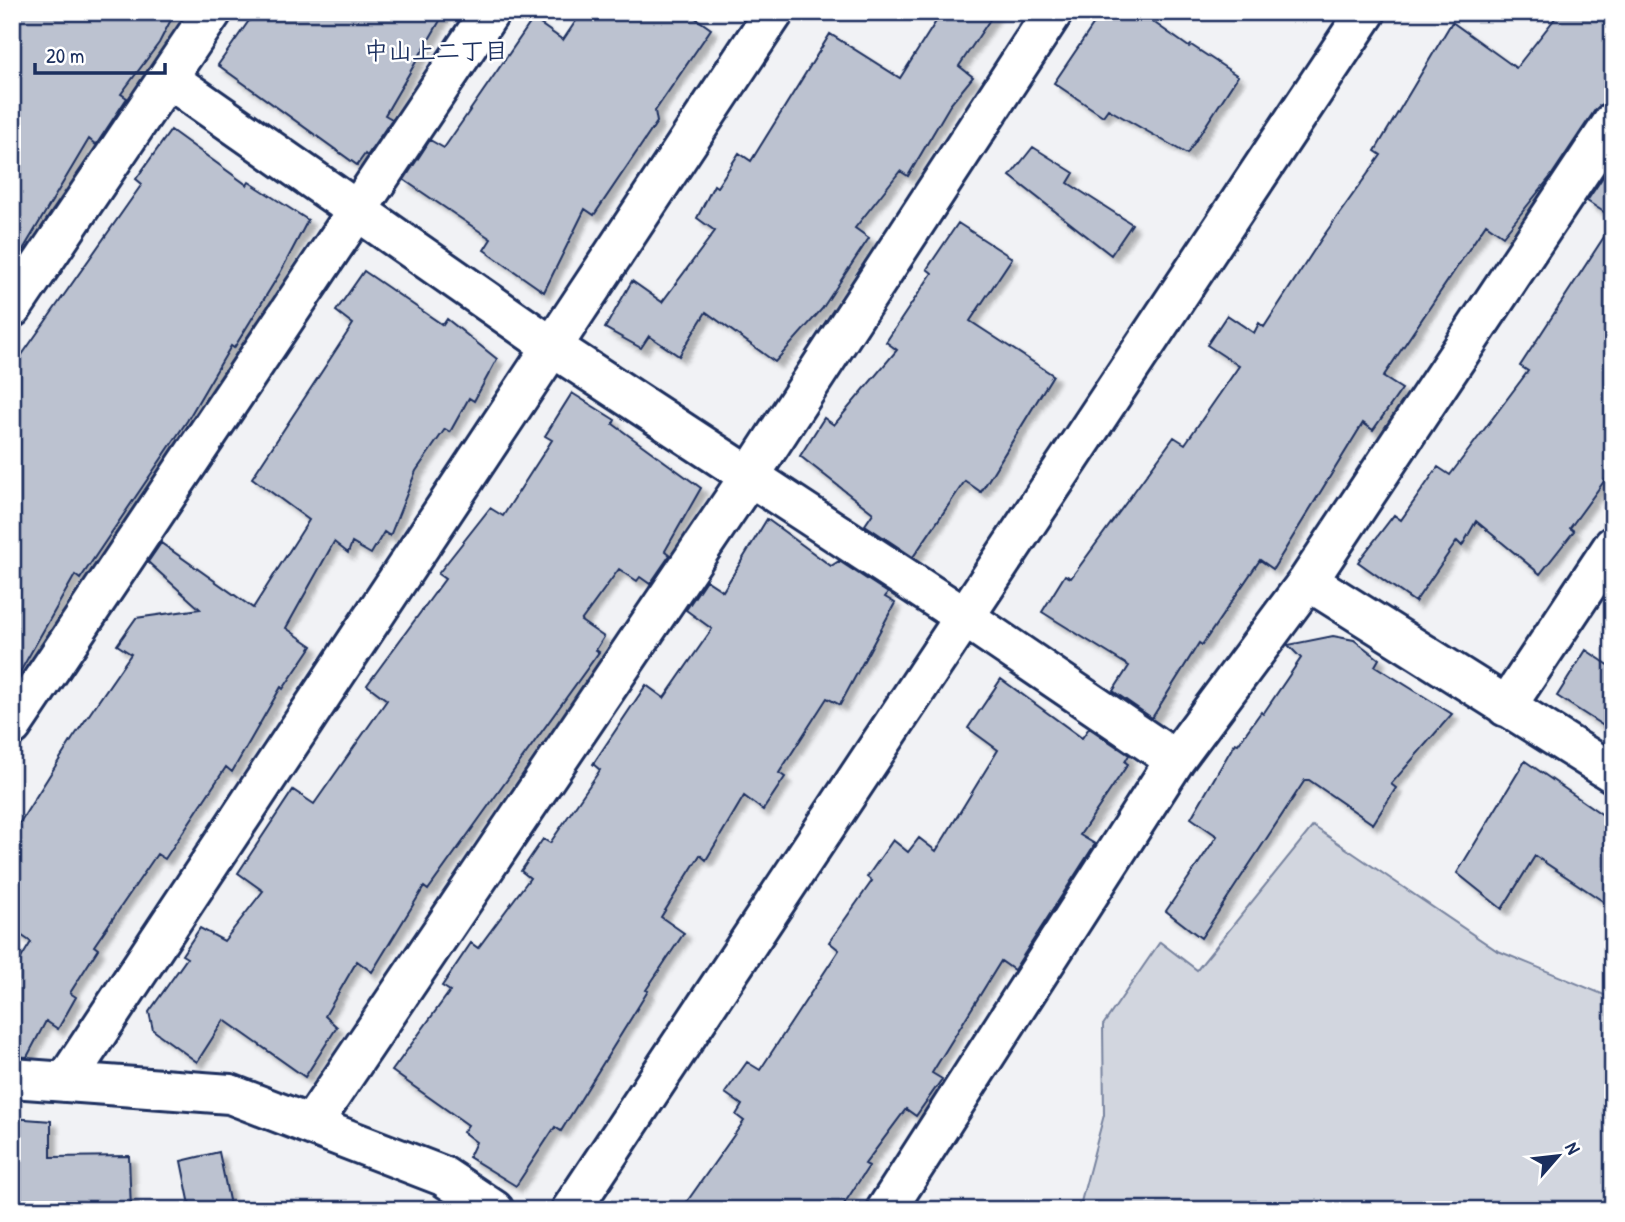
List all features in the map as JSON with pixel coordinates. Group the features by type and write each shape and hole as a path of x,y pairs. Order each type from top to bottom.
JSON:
{"street":[{"path":"12,308 212,12"},
{"path":"12,726 490,12"},
{"path":"65,1082 774,12"},
{"path":"310,1125 749,477 1053,12"},
{"path":"571,1210 1366,12"},
{"path":"169,79 551,346 966,618 1175,760"},
{"path":"886,1210 1175,760 1308,581 1613,122"},
{"path":"1506,707 1613,546"},
{"path":"1308,581 1613,773"},
{"path":"12,1078 230,1094 443,1176 494,1210"}],"shaded area":[{"path":"1313,826 1496,950 1607,996 1613,1002 1613,1210 1070,1210 1081,1202 1104,1115 1103,1025 1160,942 1197,970"}],"building":[{"path":"12,12 175,12 159,43 121,94 127,98 96,145 89,139 12,268"},
{"path":"255,12 445,12 385,115 392,119 367,156 365,154 357,165 218,65"},
{"path":"582,12 687,12 711,29 655,111 657,122 594,215 585,209 544,292 484,250 491,239 404,180 430,140 444,148 533,19 563,40"},
{"path":"942,12 995,12 959,66 973,77 950,105 908,176 900,171 855,228 869,238 822,309 775,362 706,312 679,356 649,336 641,348 605,328 632,281 662,302 715,231 697,218 714,185 717,187 739,153 751,161 830,34 900,78"},
{"path":"1102,12 1139,12 1189,47 1191,45 1238,76 1187,154 1108,109 1103,116 1054,83"},
{"path":"1560,12 1599,12 1613,21 1613,100 1603,103 1595,110 1551,176 1503,236 1486,224 1383,377 1402,389 1373,430 1363,423 1273,569 1260,560 1202,645 1199,643 1152,718 1113,691 1129,666 1042,612 1065,575 1071,578 1174,437 1185,444 1239,366 1207,345 1227,315 1254,333 1259,323 1264,327 1322,238 1381,155 1375,151 1452,22 1516,68"},
{"path":"171,130 247,185 249,182 308,220 280,273 234,348 231,346 187,421 80,579 75,575 12,686 12,369 142,184 136,179"},
{"path":"1033,147 1074,173 1068,183 1132,224 1111,255 1010,176"},
{"path":"1613,162 1613,218 1587,201"},
{"path":"958,223 1012,258 970,321 1053,375 981,492 965,481 913,557 865,525 873,513 800,456 824,418 834,425 897,350 886,342 932,273 927,269"},
{"path":"1613,223 1613,469 1570,528 1574,531 1540,574 1476,521 1462,546 1457,541 1415,602 1358,562 1394,515 1401,520 1438,467 1450,475 1528,371 1520,366"},
{"path":"364,271 443,325 447,319 497,359 474,401 469,398 450,432 445,429 416,471 390,536 384,532 371,554 352,543 348,553 334,542 286,628 312,646 283,689 281,687 232,772 226,767 165,859 157,854 94,946 98,949 70,993 76,997 58,1029 46,1021 27,1057 12,1056 12,973 31,942 12,929 12,835 73,738 131,654 117,645 136,618 200,609 148,562 161,543 253,608 309,520 252,478 353,324 336,311"},
{"path":"572,393 615,420 613,424 701,488 665,551 670,555 650,584 640,577 637,581 619,569 581,621 604,637 596,650 599,652 428,890 424,887 372,972 357,961 325,1016 337,1027 305,1077 224,1020 197,1062 153,1030 149,1012 187,958 182,955 200,928 224,941 263,891 238,873 293,790 314,804 387,700 367,685 445,579 438,574 490,508 503,516 552,440 545,436"},
{"path":"767,519 831,566 839,561 888,593 885,597 895,603 840,705 827,698 779,773 785,777 763,810 744,796 706,860 700,855 661,917 684,933 646,990 648,991 561,1131 555,1127 516,1186 469,1157 476,1142 463,1132 468,1125 392,1071 450,991 442,986 471,943 478,948 530,878 521,871 543,839 550,843 600,770 593,764 646,685 664,698 712,629 686,610 706,580 723,591"},
{"path":"1333,636 1354,640 1379,659 1375,666 1452,714 1391,784 1396,788 1373,824 1309,780 1305,780 1201,938 1166,911 1217,836 1191,818 1235,743 1238,744 1261,712 1263,714 1301,658 1288,645"},
{"path":"1586,650 1613,668 1613,732 1557,696"},
{"path":"1001,679 1082,738 1089,728 1129,755 1125,762 1128,764 1080,835 1095,844 1014,970 1001,961 932,1073 942,1079 916,1116 906,1109 865,1164 869,1166 840,1210 681,1210 744,1121 736,1115 742,1105 725,1093 747,1062 760,1070 839,950 829,942 872,881 867,877 893,840 908,852 919,838 936,851 998,750 968,728"},
{"path":"1525,761 1613,822 1613,908 1535,856 1502,909 1457,873"},
{"path":"12,1118 51,1121 51,1157 129,1156 131,1210 12,1210"},
{"path":"219,1152 231,1210 191,1210 181,1161"}],"district":[{"name":"中山上二丁目","path":"436,51"}]}
